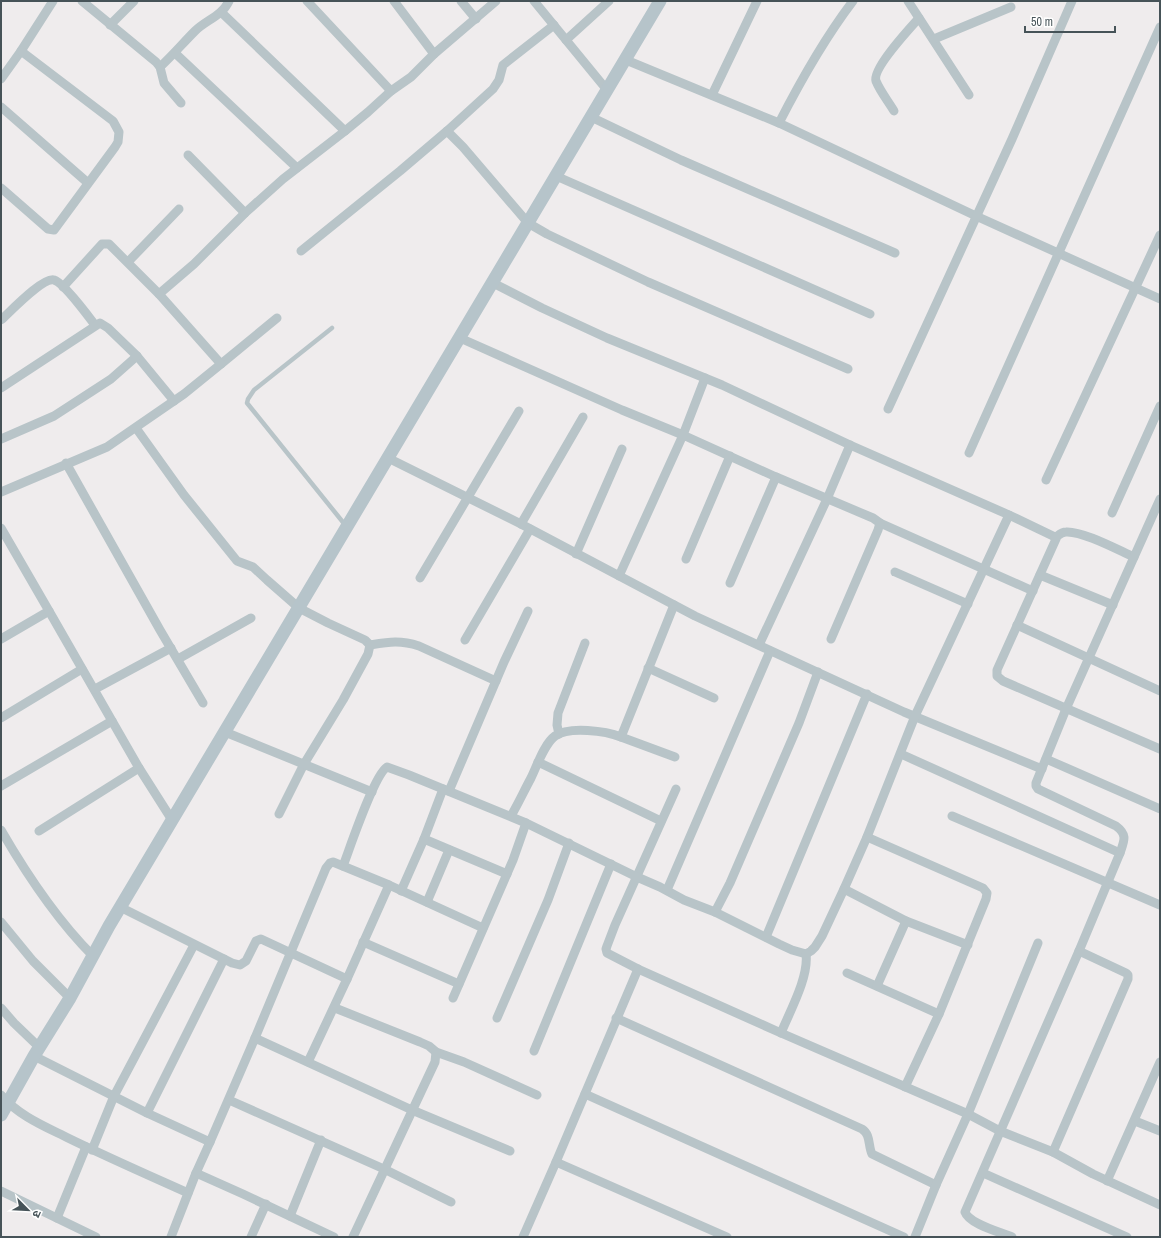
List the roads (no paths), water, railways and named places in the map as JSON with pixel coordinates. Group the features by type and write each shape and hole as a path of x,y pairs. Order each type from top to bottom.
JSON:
{"street":[{"path":"1,79 53,1"},
{"path":"82,1 160,67 164,83 181,103"},
{"path":"110,25 134,1"},
{"path":"160,67 201,26 221,12 229,1"},
{"path":"307,1 391,91"},
{"path":"394,1 434,54"},
{"path":"461,1 476,19"},
{"path":"159,294 194,264 245,213 297,168 345,131 391,91 411,77 434,54 496,1"},
{"path":"534,1 607,90"},
{"path":"566,40 609,1"},
{"path":"1,1115 4,1099 37,1051 70,998 120,907 660,1"},
{"path":"712,95 757,1"},
{"path":"779,123 797,87 825,38 853,1"},
{"path":"908,1 969,95"},
{"path":"888,409 1012,139 1072,1"},
{"path":"934,39 1011,6"},
{"path":"221,12 345,131"},
{"path":"894,110 876,81 876,74 897,44 919,18"},
{"path":"301,251 447,131 493,89 503,65 554,25"},
{"path":"969,453 1160,27"},
{"path":"2,191 48,229 53,230 57,228 118,142 119,132 113,121 21,51"},
{"path":"175,53 297,168"},
{"path":"626,60 779,123 976,216 1160,298"},
{"path":"1,107 88,183"},
{"path":"591,118 681,160 895,253"},
{"path":"447,131 528,223 547,234 648,282 848,369"},
{"path":"188,155 245,213"},
{"path":"556,176 870,314"},
{"path":"128,262 179,209"},
{"path":"1046,480 1160,235"},
{"path":"63,287 102,244 109,244 159,294 221,364"},
{"path":"1,320 21,301 47,281 54,280 63,287 96,325"},
{"path":"493,283 542,308 607,338 705,378 850,445 1009,515 1055,538"},
{"path":"1,492 107,447 174,401 276,318"},
{"path":"1,388 100,323 108,328 137,356 174,401"},
{"path":"460,338 622,410 873,518 984,570 1033,591"},
{"path":"1,440 54,416 112,379 137,356"},
{"path":"619,576 683,435 705,378"},
{"path":"1112,514 1160,406"},
{"path":"420,578 519,411"},
{"path":"521,524 583,417"},
{"path":"136,428 184,495 237,561 254,567 299,608 365,640 370,645"},
{"path":"759,646 827,499 850,445"},
{"path":"576,554 622,449"},
{"path":"686,559 730,456"},
{"path":"388,458 521,524 695,616 915,716 1042,769"},
{"path":"66,464 203,704"},
{"path":"730,583 776,477"},
{"path":"1012,1237 966,1217 965,1212 1079,951 1124,841 1122,830 1116,826 1038,788 1036,784 1066,709 1114,605 1160,499"},
{"path":"343,866 372,792 383,770 388,768 399,771 511,816 637,877 668,890 684,900 715,912 792,950 806,954 815,947 822,936 844,889 867,837 915,716 1009,515"},
{"path":"831,639 878,530 880,522"},
{"path":"1,528 95,689 139,768 172,820"},
{"path":"465,640 530,529"},
{"path":"1055,538 1061,533 1068,532 1080,534 1134,557"},
{"path":"1055,538 1056,542 996,674 1003,681 1160,749"},
{"path":"895,572 968,604"},
{"path":"1040,575 1114,605"},
{"path":"621,737 674,605"},
{"path":"401,891 528,610"},
{"path":"1,639 50,611"},
{"path":"178,659 251,618"},
{"path":"1017,625 1160,691"},
{"path":"370,645 398,641 409,643 419,646 496,681"},
{"path":"559,734 557,725 558,713 585,643"},
{"path":"279,814 304,764 368,654 370,645"},
{"path":"95,689 171,648"},
{"path":"668,890 770,651"},
{"path":"648,668 714,698"},
{"path":"1,718 82,669"},
{"path":"715,912 730,883 799,723 818,672"},
{"path":"766,938 867,694"},
{"path":"1,786 112,721"},
{"path":"511,816 550,740 559,734 570,731 599,731 610,733 674,757"},
{"path":"224,732 372,792"},
{"path":"901,754 1120,853"},
{"path":"1046,759 1160,809"},
{"path":"538,762 661,821"},
{"path":"39,831 139,768"},
{"path":"676,789 606,949 607,953 638,969 781,1033 968,1114 1000,1131 1053,1152 1108,1181 1160,1205"},
{"path":"952,816 1107,884 1160,905"},
{"path":"453,998 507,874 526,823"},
{"path":"1,830 46,901 66,927 93,956"},
{"path":"867,837 983,888 987,893 968,945 939,1014 905,1087"},
{"path":"424,839 507,874"},
{"path":"497,1018 548,900 569,844"},
{"path":"427,902 449,850"},
{"path":"170,1237 210,1142 230,1100 328,865 333,862 343,866 389,885 483,928"},
{"path":"534,1051 611,864"},
{"path":"308,1062 389,885"},
{"path":"844,889 906,920 968,945"},
{"path":"120,907 194,945 236,964 242,964 246,961 254,944 258,940 261,940 347,979"},
{"path":"877,986 906,920"},
{"path":"1,922 33,961 70,998"},
{"path":"363,942 459,984"},
{"path":"915,1237 936,1185 968,1114 1038,943"},
{"path":"56,1218 114,1096 194,945"},
{"path":"1053,1152 1128,979 1128,975 1126,973 1079,951"},
{"path":"781,1033 804,977 807,962 806,954"},
{"path":"147,1113 224,959"},
{"path":"524,1237 638,969"},
{"path":"847,973 939,1014"},
{"path":"1,1008 37,1051 114,1096 210,1142"},
{"path":"334,1008 420,1042 429,1046 436,1052 464,1062 537,1095"},
{"path":"616,1018 862,1129 868,1136 872,1154 936,1185"},
{"path":"255,1038 412,1110 510,1151"},
{"path":"353,1237 435,1062 436,1052"},
{"path":"1108,1181 1160,1062"},
{"path":"585,1094 904,1237"},
{"path":"4,1099 31,1119 89,1148 188,1193"},
{"path":"230,1100 384,1169 451,1202"},
{"path":"1134,1121 1160,1132"},
{"path":"290,1216 321,1140"},
{"path":"556,1162 727,1237"},
{"path":"983,1173 1127,1237"},
{"path":"196,1174 266,1204 330,1236"},
{"path":"1,1191 96,1237"},
{"path":"251,1237 266,1204"}],"lane":[{"path":"332,328 254,390 247,402 347,527"}]}
